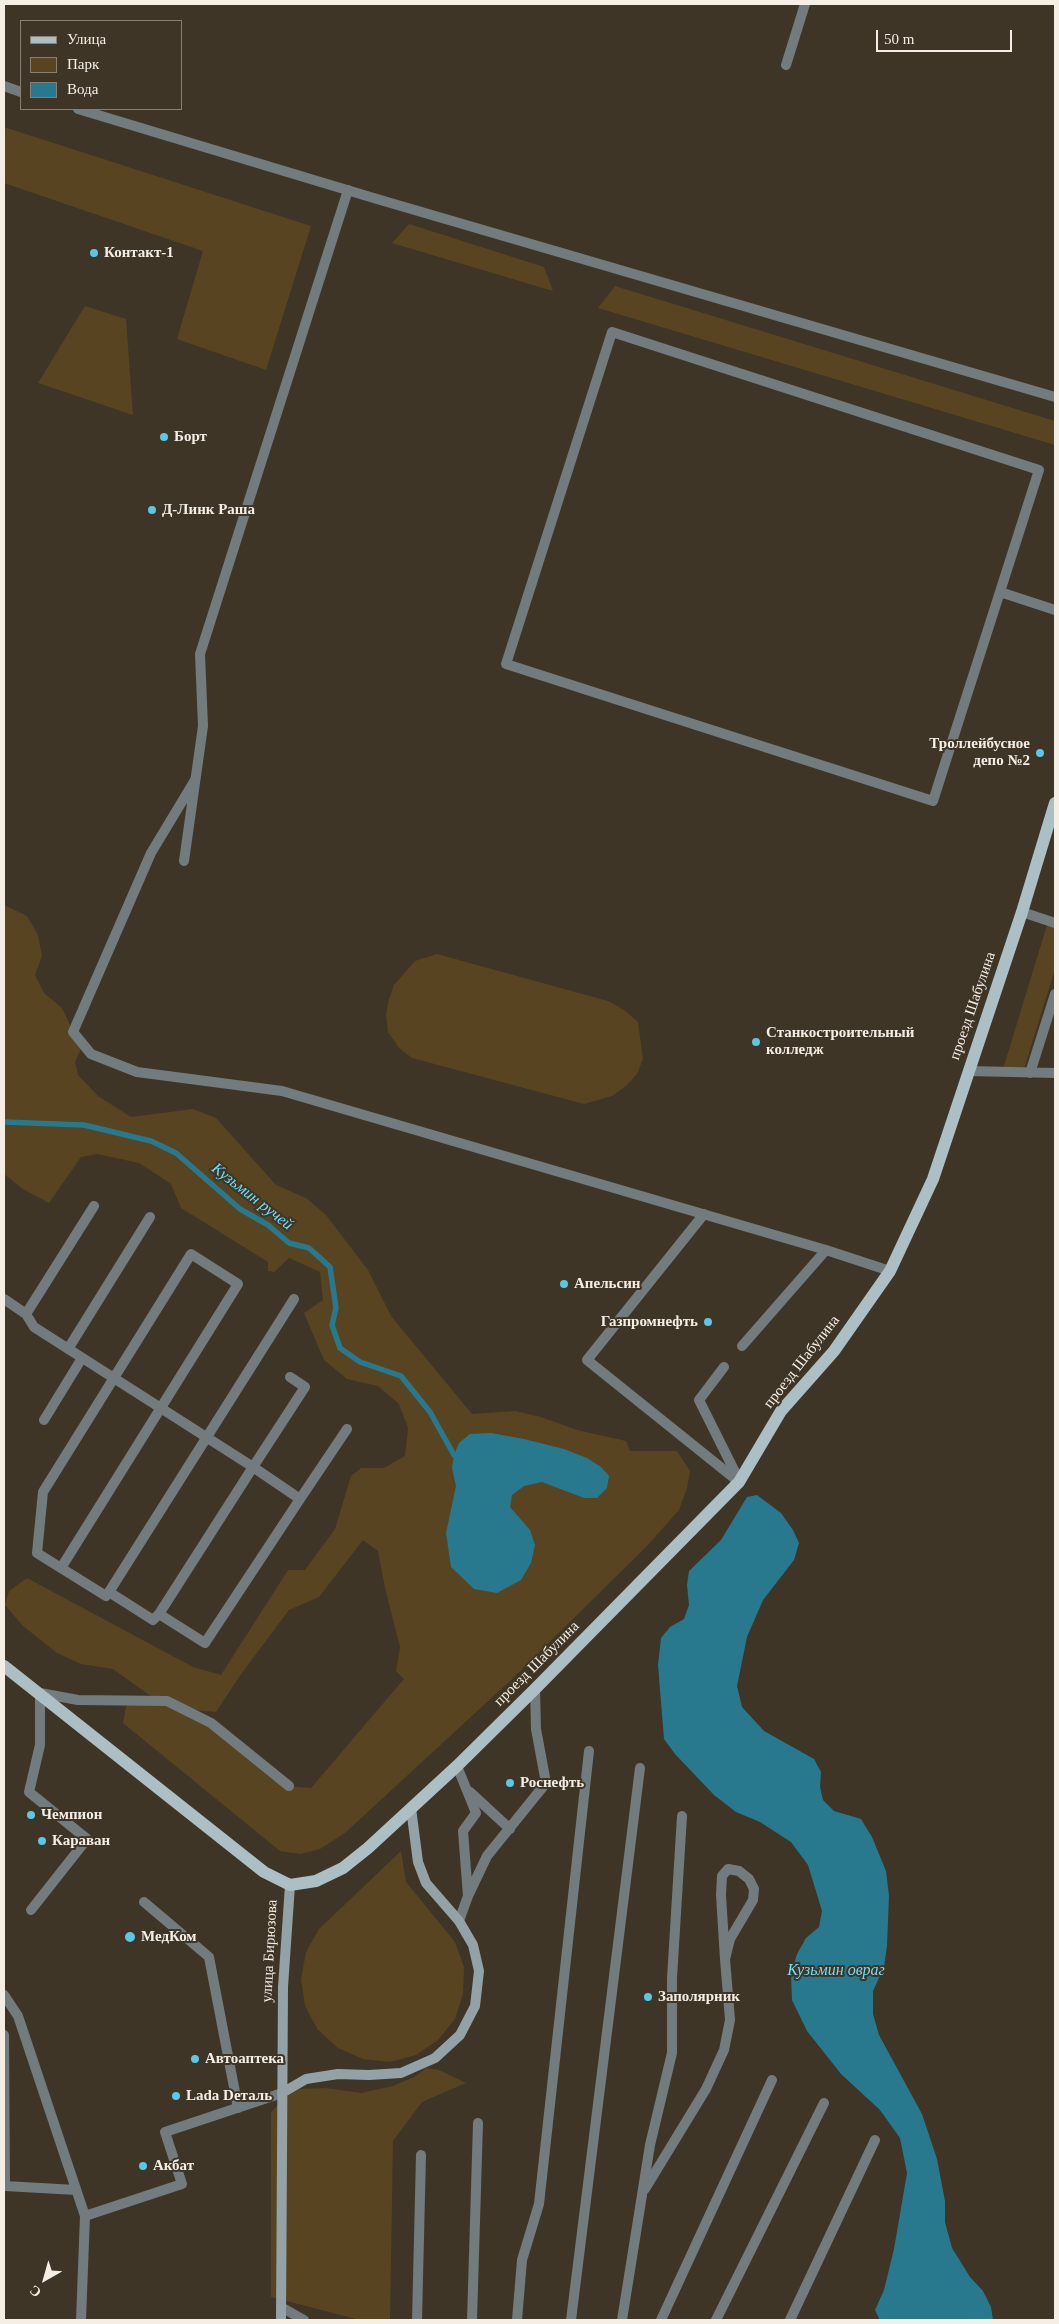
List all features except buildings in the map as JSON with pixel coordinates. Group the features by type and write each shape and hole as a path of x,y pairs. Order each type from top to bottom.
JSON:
{"main road":[{"name":"проезд Шабулина","path":"290,1885 316,1880 343,1868 368,1848 457,1766 740,1482 781,1411 834,1351 890,1271 933,1179 1053,818 1055,803"},
{"name":"улица Бирюзова","path":"4,1666 264,1872 290,1885 283,1987 281,2320"},
{"path":"282,2093 306,2079 338,2074 401,2073 435,2058 460,2036 475,2006 479,1971 474,1945 459,1921 426,1882 418,1862 412,1808"}],"street":[{"path":"786,65 805,4"},
{"path":"4,86 20,92"},
{"path":"81,110 1055,397"},
{"path":"184,861 203,726 200,654 348,190"},
{"path":"612,332 1039,470 1000,592 933,801 506,664 612,332"},
{"path":"1000,592 1055,610"},
{"path":"195,780 151,853 74,1032 91,1054 138,1072 282,1092 704,1214 890,1271"},
{"path":"1022,912 1055,922"},
{"path":"1030,1073 1055,994"},
{"path":"968,1071 1055,1073"},
{"path":"26,1314 94,1206"},
{"path":"704,1214 587,1360 740,1482"},
{"path":"68,1349 150,1218"},
{"path":"742,1346 826,1250"},
{"path":"61,1568 238,1284 191,1254 43,1492 37,1553 61,1568 106,1596 294,1299"},
{"path":"4,1299 26,1314 34,1327 300,1498"},
{"path":"44,1420 82,1358"},
{"path":"724,1367 699,1400 740,1482"},
{"path":"109,1592 153,1620 160,1614 305,1387 290,1377"},
{"path":"160,1614 205,1643 347,1429"},
{"path":"459,1921 468,1896 487,1856 546,1783 536,1729 535,1689"},
{"path":"31,1910 87,1839 29,1792 40,1745 40,1693 78,1700 167,1701 211,1723 289,1786"},
{"path":"517,2320 522,2260 539,2204 589,1751"},
{"path":"457,1766 476,1813 463,1831 468,1896"},
{"path":"571,2320 640,1768"},
{"path":"467,1789 510,1829"},
{"path":"622,2320 650,2145 672,2053 672,1978 682,1816"},
{"path":"642,2195 706,2089 724,2050 730,2020 725,1959 721,1895 722,1876 728,1869 739,1871 748,1879 754,1889 753,1900 730,1939 725,1959"},
{"path":"144,1902 209,1957 238,2108"},
{"path":"4,1995 18,2016 84,2216 81,2320"},
{"path":"4,2035 5,2186 76,2190"},
{"path":"661,2320 772,2080"},
{"path":"84,2216 182,2184 165,2132 282,2093"},
{"path":"716,2320 824,2103"},
{"path":"472,2320 478,2124"},
{"path":"790,2320 876,2140"},
{"path":"417,2320 421,2155"},
{"path":"281,2307 304,2320"}],"green space":[{"path":"4,127 311,226 266,370 177,339 203,251 4,183"},
{"path":"409,224 544,267 553,291 392,243"},
{"path":"615,286 1055,421 1055,445 598,308"},
{"path":"85,306 126,319 133,415 38,383"},
{"path":"4,905 27,916 38,935 42,956 35,975 44,993 62,1008 81,1049 75,1062 78,1075 98,1096 131,1117 193,1109 216,1118 276,1185 306,1198 326,1215 368,1270 391,1316 472,1414 515,1411 541,1417 577,1430 626,1441 630,1451 677,1451 690,1471 687,1488 679,1510 647,1546 512,1679 345,1833 320,1849 300,1854 280,1851 123,1723 127,1701 156,1700 113,1669 81,1664 57,1653 23,1626 5,1605 9,1591 27,1578 193,1667 221,1675 288,1570 305,1570 335,1529 351,1476 361,1468 384,1468 405,1456 408,1428 399,1404 378,1386 347,1379 324,1360 304,1313 323,1300 320,1272 289,1258 274,1272 268,1271 268,1262 181,1208 171,1184 139,1163 97,1154 81,1157 49,1203 23,1189 4,1174","holes":["363,1540 378,1551 400,1647 396,1671 404,1679 311,1788 289,1786 194,1710 216,1712 239,1677 289,1610 319,1597"]},
{"path":"1047,925 1055,927 1055,969 1024,1069 1003,1069"},
{"path":"437,954 608,1001 624,1010 638,1022 643,1059 637,1074 626,1086 612,1096 584,1104 412,1058 399,1048 388,1032 386,1014 389,999 394,985 415,961"},
{"path":"401,1851 406,1882 455,1942 464,1967 463,1994 455,2019 438,2040 416,2055 390,2062 363,2059 338,2048 318,2030 305,2006 301,1979 306,1952 319,1929"},
{"path":"426,2068 439,2070 466,2083 422,2102 393,2141 390,2320 360,2320 271,2297 271,2113 284,2097 299,2089 325,2088 361,2093 393,2086 416,2076"}],"water":[{"path":"491,1433 564,1449 587,1458 601,1467 609,1476 607,1488 597,1498 584,1498 542,1482 524,1486 512,1495 510,1507 530,1530 535,1545 531,1563 521,1580 497,1593 474,1589 451,1567 446,1533 456,1486 452,1468 454,1455 459,1443 470,1434"},
{"name":"Кузьмин овраг","path":"757,1495 781,1513 793,1530 799,1543 794,1560 763,1600 747,1637 737,1686 742,1707 764,1731 814,1759 821,1772 820,1787 823,1800 834,1811 861,1819 872,1837 886,1871 889,1896 887,1946 884,1967 873,1991 873,2014 879,2035 922,2114 937,2159 945,2201 945,2222 952,2248 970,2277 983,2291 991,2307 993,2320 880,2320 875,2310 884,2290 894,2249 907,2173 900,2138 880,2110 841,2074 807,2031 792,2000 791,1974 797,1954 806,1938 819,1927 822,1911 808,1865 791,1842 760,1822 736,1812 714,1795 675,1754 664,1739 658,1665 661,1638 670,1627 684,1619 689,1605 687,1585 689,1571 721,1540 747,1497"}],"waterway":[{"name":"Кузьмин ручей","path":"4,1122 84,1125 151,1141 176,1153 240,1209 268,1225 289,1243 309,1248 330,1267 336,1308 332,1325 340,1348 360,1362 401,1376 430,1412 454,1455"}],"place":[{"name":"Контакт-1","path":"94,253"},
{"name":"Борт","path":"164,437"},
{"name":"Д-Линк Раша","path":"152,510"},
{"name":"Троллейбусное депо №2","path":"1040,753"},
{"name":"Станкостроительный колледж","path":"756,1042"},
{"name":"Апельсин","path":"564,1284"},
{"name":"Газпромнефть","path":"708,1322"},
{"name":"Роснефть","path":"510,1783"},
{"name":"Чемпион","path":"31,1815"},
{"name":"Караван","path":"42,1841"},
{"name":"МедКом","path":"130,1937"},
{"name":"Заполярник","path":"648,1997"},
{"name":"Автоаптека","path":"195,2059"},
{"name":"Lada Dеталь","path":"176,2096"},
{"name":"Акбат","path":"143,2166"}]}
